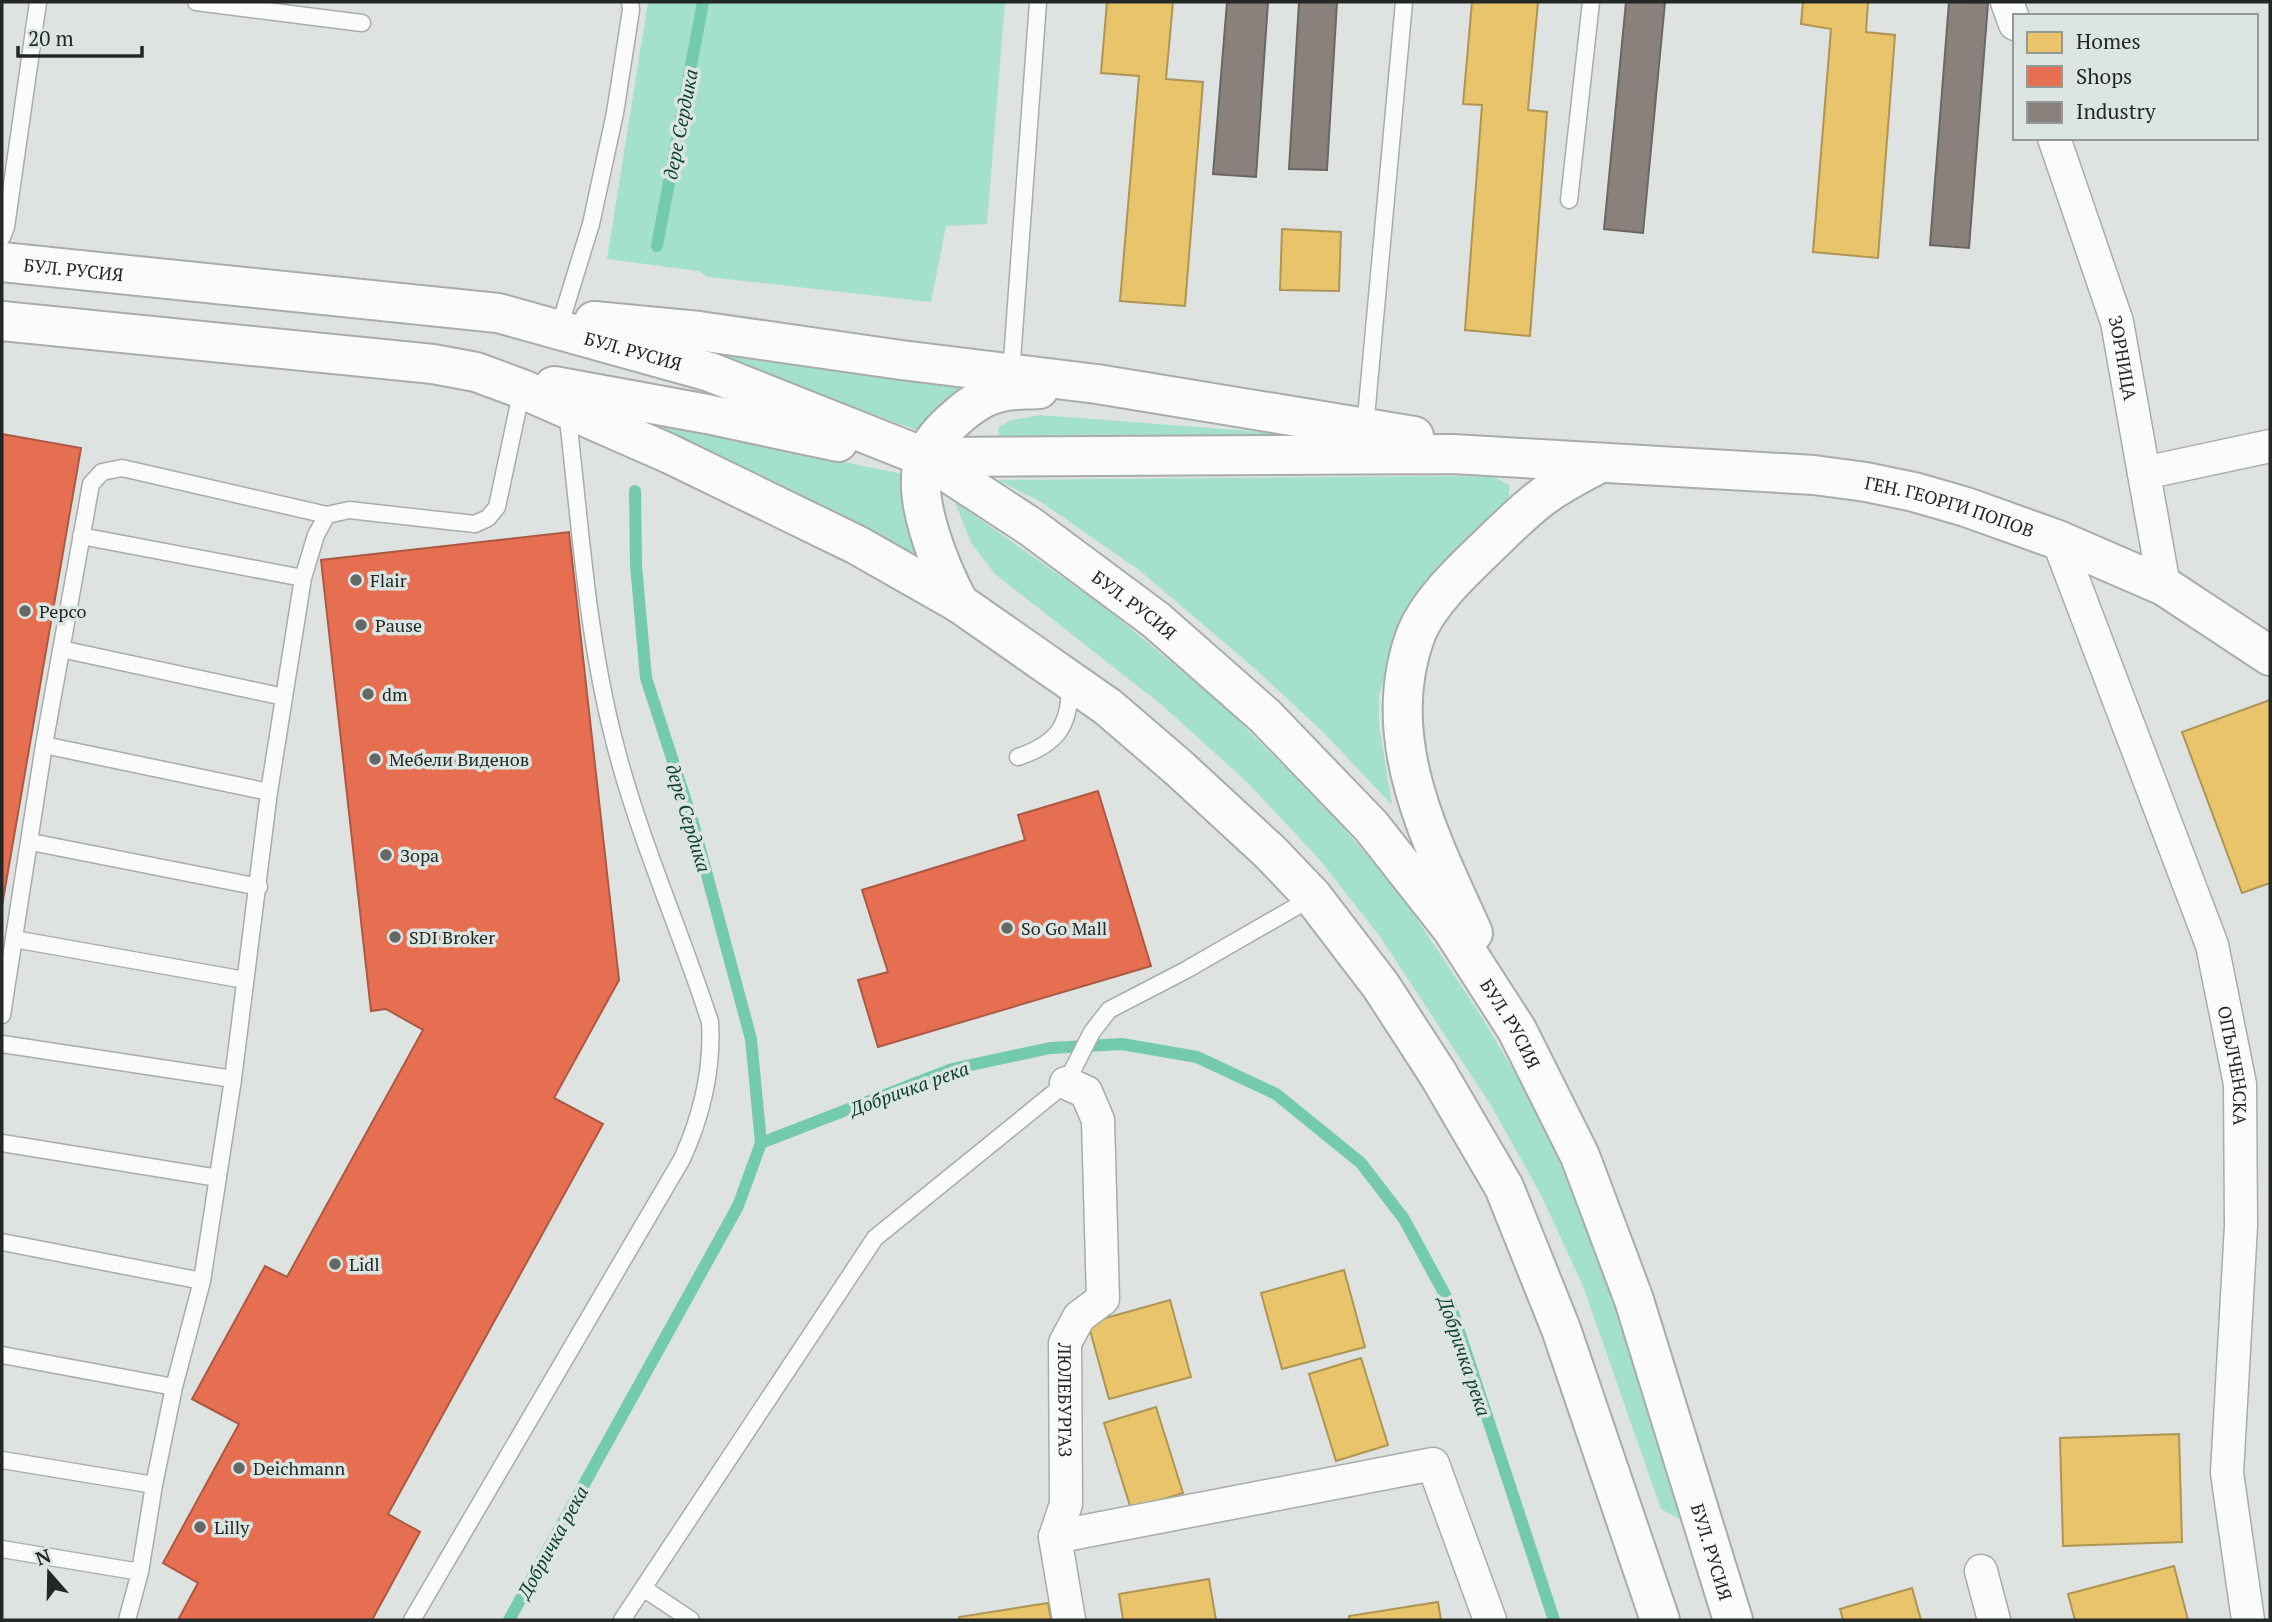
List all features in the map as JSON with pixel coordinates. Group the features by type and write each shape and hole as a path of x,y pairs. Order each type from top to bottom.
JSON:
{"main road":[{"name":"БУЛ. РУСИЯ","path":"2,262 498,313 710,372 925,457 1031,527 1156,621 1265,716 1371,826 1452,929 1517,1030 1580,1156 1634,1300 1733,1620"},
{"path":"498,313 699,331 1097,384 1600,463"},
{"path":"2,321 433,364 925,457 1453,454 1600,463"},
{"path":"476,372 567,408 670,454 857,545 959,603 1108,707 1181,769 1270,852 1313,897 1381,986 1438,1073 1504,1187 1561,1329 1660,1620"},
{"path":"959,603 943,572 924,509 922,483 925,457 936,438 971,405 1001,392 1097,384"},
{"path":"1517,1030 1428,833 1402,736 1404,683 1416,633 1442,593 1483,550 1541,498 1600,463"},
{"name":"ГЕН. ГЕОРГИ ПОПОВ","path":"1600,463 1814,475 1866,482 1966,507 2058,540 2164,586 2270,656"}],"street":[{"path":"2007,2 2013,18"},
{"name":"ЗОРНИЦА","path":"2055,140 2117,322 2164,586"},
{"path":"2144,474 2270,446"},
{"name":"ОПЪЛЧЕНСКА","path":"2058,540 2212,945 2240,1084 2256,1224 2227,1473 2248,1620"},
{"name":"ЛЮЛЕБУРГАЗ","path":"1069,1620 1055,1537 1066,1504 1065,1343 1079,1317 1103,1299 1098,1120 1086,1092 1070,1074"},
{"path":"1055,1537 1433,1464 1490,1620"},
{"path":"1981,1571 1994,1620"}],"lane":[{"path":"2,237 6,227 38,2"},
{"path":"196,2 362,23"},
{"path":"562,318 591,224 617,100 631,10 629,2"},
{"path":"1011,373 1038,2"},
{"path":"1365,428 1404,2"},
{"path":"1569,200 1591,2"},
{"path":"2,1015 44,745 91,484 102,472 122,468 327,514 349,510 475,524 488,518 497,507 522,389"},
{"path":"412,1620 682,1159 697,1126 706,1093 711,1049 710,1022 636,814 613,737 595,656 567,408"},
{"path":"127,1620 140,1572 174,1387 202,1282 233,1079 269,792 303,578 316,535 327,514"},
{"path":"81,536 303,578"},
{"path":"61,649 284,697"},
{"path":"1018,757 1039,750 1056,735 1066,721 1070,679"},
{"path":"44,745 269,792"},
{"path":"31,842 259,887"},
{"path":"621,1620 875,1238 1070,1074 1092,1032 1109,1010 1186,970 1313,897"},
{"path":"14,939 244,980"},
{"path":"2,1044 233,1079"},
{"path":"2,1143 218,1178"},
{"path":"2,1242 202,1282"},
{"path":"2,1355 174,1387"},
{"path":"2,1460 154,1485"},
{"path":"2,1549 140,1572"},
{"path":"643,1588 691,1620"}],"green space":[{"path":"648,2 1005,2 987,224 946,226 931,302 708,277 698,271 607,259"},
{"path":"699,351 974,385 949,397 922,432"},
{"path":"609,414 903,474 908,521 921,565"},
{"path":"1041,415 1340,438 1014,440 999,436 998,428 1011,420"},
{"path":"1494,477 1509,485 1509,496 1502,508 1438,568 1420,590 1388,666 1379,696 1379,724 1392,805 1325,734 1252,666 1139,570 1041,502 997,480"},
{"path":"955,502 1105,607 1225,707 1336,819 1403,898 1481,1016 1533,1103 1589,1228 1613,1294 1683,1521 1661,1509 1583,1286 1542,1197 1492,1107 1381,938 1320,860 1248,783 1163,706 995,574 971,543"}],"building: Homes":[{"path":"1107,2 1173,2 1166,79 1203,82 1185,306 1120,301 1139,76 1101,73"},
{"path":"1472,2 1538,2 1528,110 1547,112 1530,336 1465,330 1482,105 1463,104"},
{"path":"1803,2 1868,2 1866,32 1895,35 1878,258 1813,252 1831,29 1801,24"},
{"path":"1282,229 1341,232 1339,291 1280,290"},
{"path":"2270,700 2270,883 2242,893 2182,732"},
{"path":"1344,1270 1365,1347 1282,1369 1261,1293"},
{"path":"1170,1300 1191,1377 1109,1399 1088,1323"},
{"path":"1361,1358 1388,1445 1336,1461 1309,1374"},
{"path":"1156,1407 1183,1493 1131,1509 1104,1423"},
{"path":"2179,1434 2182,1542 2063,1546 2060,1438"},
{"path":"2174,1566 2188,1620 2075,1620 2068,1594"},
{"path":"1209,1579 1216,1620 1123,1620 1119,1594"},
{"path":"1912,1588 1921,1620 1843,1620 1840,1609"},
{"path":"1438,1602 1441,1620 1349,1620 1349,1616"},
{"path":"1048,1603 1051,1620 959,1620 959,1617"}],"building: Shops":[{"path":"2,434 81,448 2,906"},
{"path":"569,532 619,980 554,1098 603,1124 388,1514 420,1532 372,1620 178,1620 198,1583 163,1563 239,1424 192,1399 265,1266 287,1277 423,1030 386,1009 371,1011 321,560"},
{"name":"So Go Mall","path":"1098,791 1151,966 878,1047 858,980 888,972 862,890 1025,840 1018,815"}],"building: Industry":[{"path":"1227,2 1268,2 1256,177 1213,174"},
{"path":"1299,2 1337,2 1327,170 1289,169"},
{"path":"1626,2 1665,2 1643,233 1604,229"},
{"path":"1949,2 1988,3 1969,248 1930,245"}],"waterway":[{"name":"дере Сердика","path":"657,246 703,2"},
{"name":"дере Сердика","path":"635,491 636,565 646,678 693,823 751,1039 761,1143"},
{"name":"Добричка река","path":"509,1620 738,1206 761,1143 952,1069 1050,1048 1122,1044 1197,1057 1276,1094 1361,1163 1404,1219 1450,1304 1554,1620"}],"place":[{"name":"Flair","path":"356,580"},
{"name":"Pepco","path":"25,611"},
{"name":"Pause","path":"361,625"},
{"name":"dm","path":"368,694"},
{"name":"Мебели Виденов","path":"375,759"},
{"name":"Зора","path":"386,855"},
{"name":"So Go Mall","path":"1007,928"},
{"name":"SDI Broker","path":"395,937"},
{"name":"Lidl","path":"335,1264"},
{"name":"Deichmann","path":"239,1468"},
{"name":"Lilly","path":"200,1527"}]}
